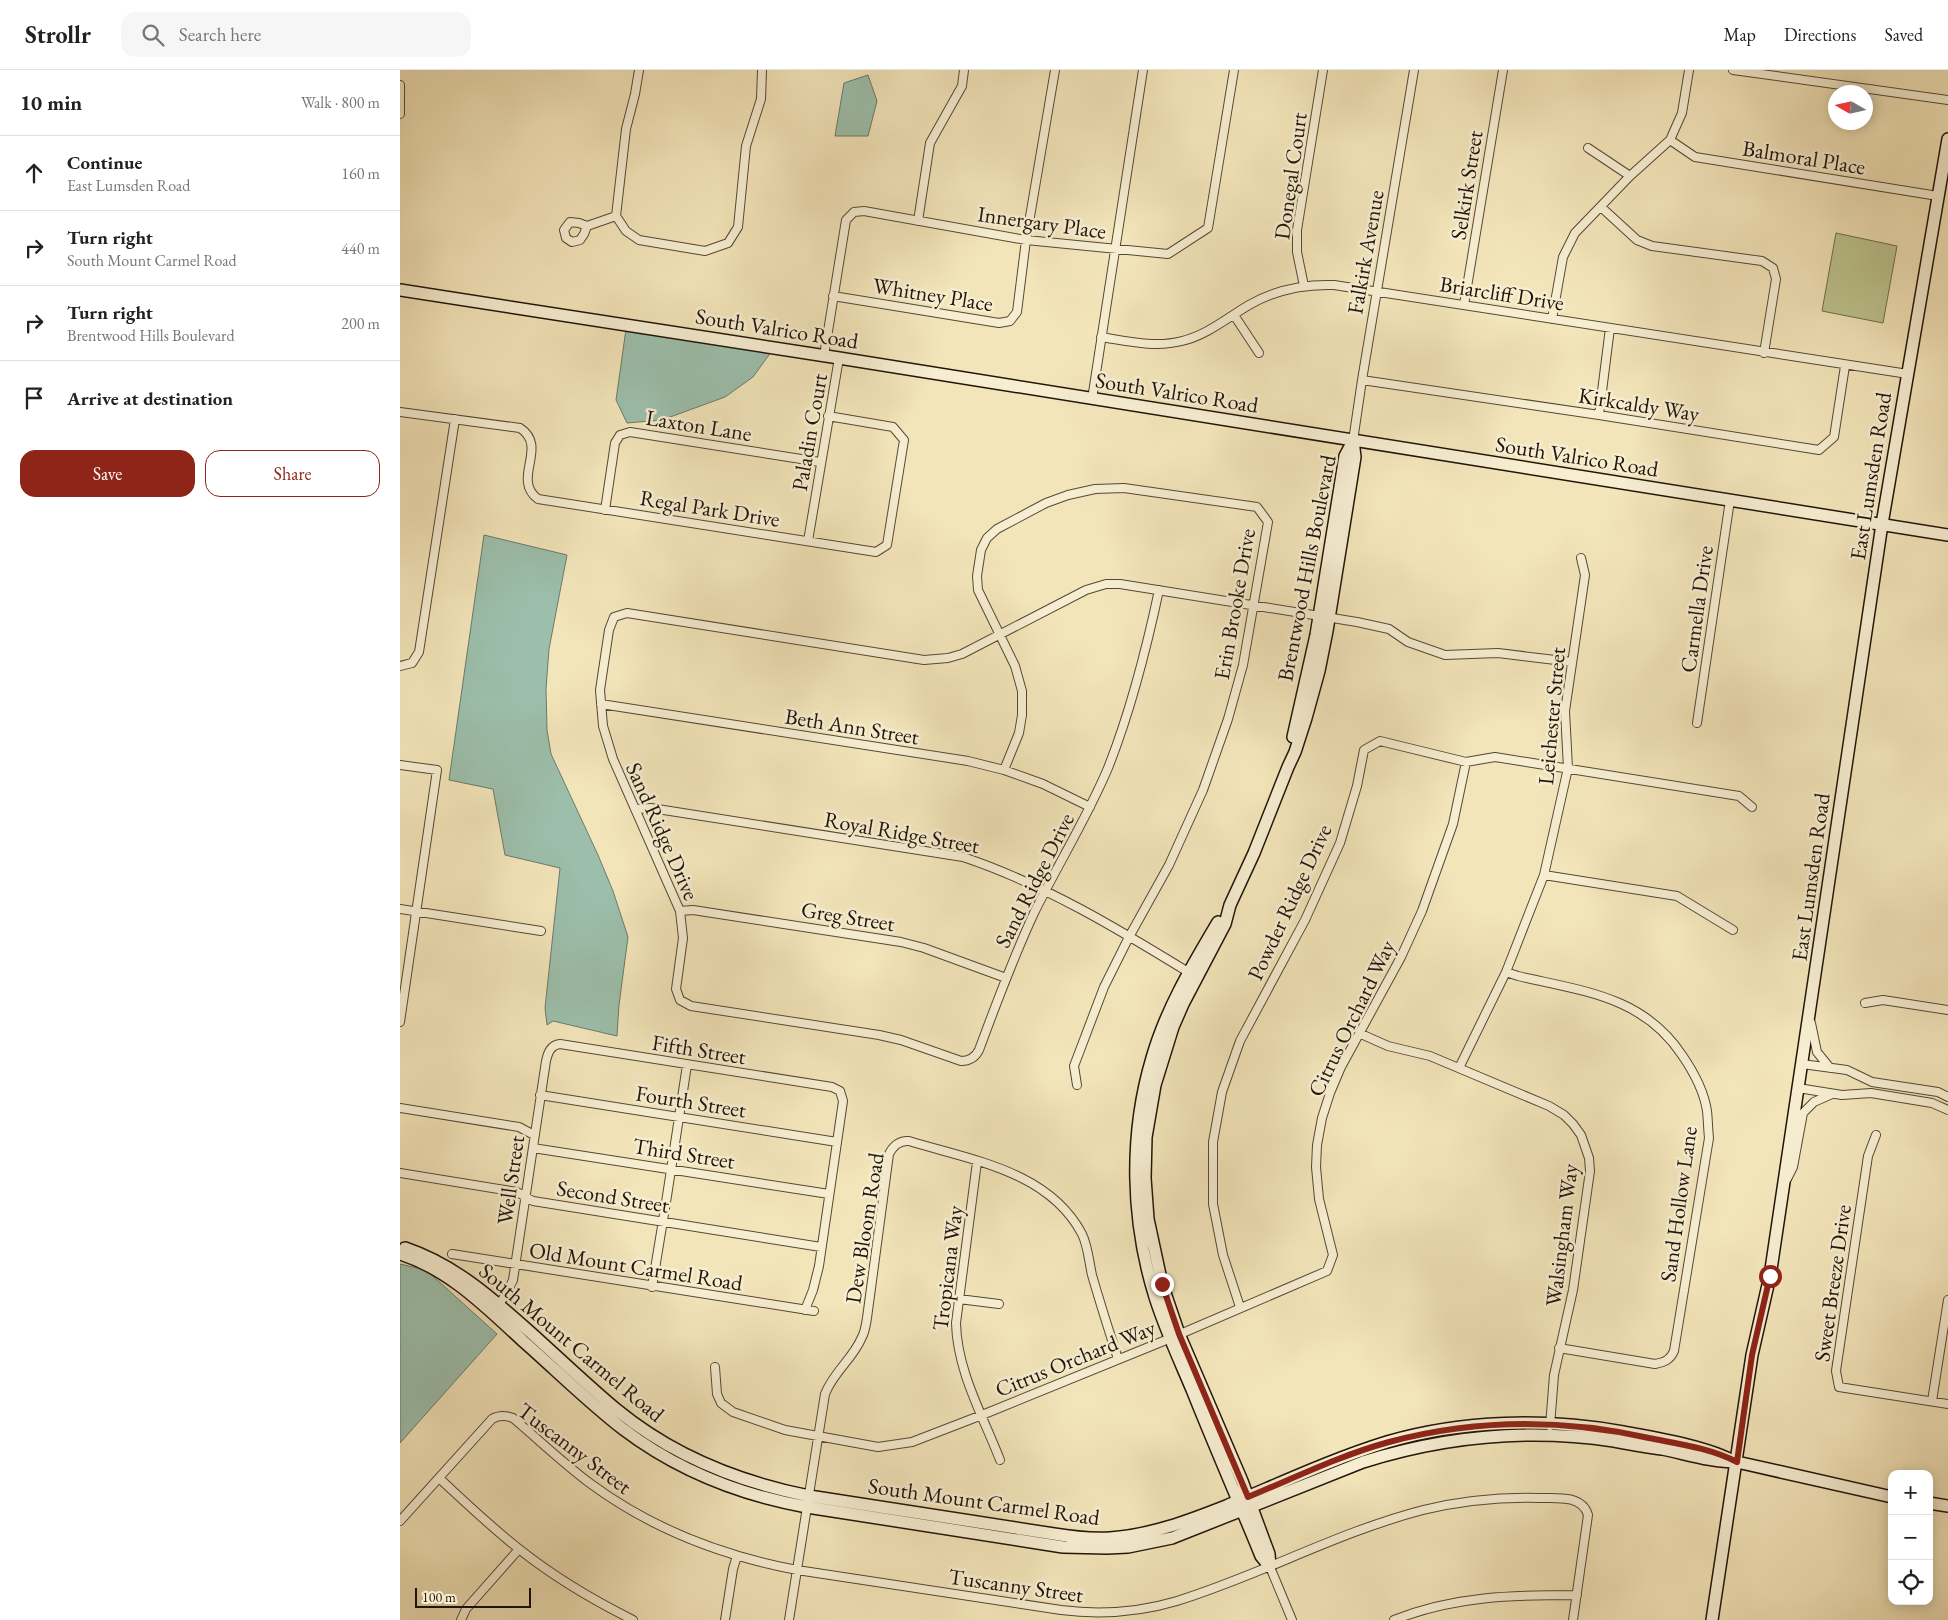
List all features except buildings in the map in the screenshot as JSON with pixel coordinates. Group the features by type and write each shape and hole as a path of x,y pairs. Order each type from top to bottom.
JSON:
{"street":[{"path":"639,70 636,94 626,129 616,216 626,231 639,240 705,251 728,243 738,227 746,146 760,99 762,70"},
{"path":"918,221 930,143 962,86 964,70"},
{"name":"Whitney Place","path":"833,296 999,323 1010,321 1017,312 1026,240 1055,70"},
{"path":"1092,399 1143,70"},
{"name":"Innergary Place","path":"824,356 846,220 854,212 864,211 1026,240 1168,254 1208,228 1234,70"},
{"name":"Donegal Court","path":"1304,286 1297,252 1297,230 1322,70"},
{"name":"Falkirk Avenue","path":"1353,441 1414,70"},
{"name":"Selkirk Street","path":"1464,305 1503,70"},
{"path":"1552,319 1563,257 1575,233 1630,176 1670,140 1682,113 1689,70"},
{"path":"1733,70 1948,100"},
{"path":"400,85 400,114"},
{"name":"East Lumsden Road","path":"1712,1620 1752,1355 1770,1276 1882,524 1948,139"},
{"name":"Balmoral Place","path":"1670,140 1695,157 1938,196"},
{"path":"1588,148 1630,176"},
{"path":"1601,207 1637,240 1652,246 1762,261 1773,268 1776,279 1764,352"},
{"path":"586,226 616,216"},
{"name":"Briarcliff Drive","path":"1101,337 1142,343 1180,342 1208,331 1264,297 1304,286 1334,285 1845,366 1908,374"},
{"name":"South Valrico Road","path":"400,290 1948,535"},
{"path":"1234,315 1259,353"},
{"path":"1599,415 1610,328"},
{"name":"Paladin Court","path":"808,541 839,358"},
{"name":"Kirkcaldy Way","path":"1362,380 1819,450 1834,437 1845,366"},
{"name":"Regal Park Drive","path":"400,412 520,428 528,434 532,446 527,484 530,493 538,499 876,552 888,545 904,440 893,427 828,416"},
{"path":"400,666 412,663 419,652 454,418"},
{"name":"Laxton Lane","path":"605,510 615,443 620,435 630,432 820,462"},
{"name":"Brentwood Hills Boulevard","path":"1292,1620 1270,1567 1261,1556 1245,1504 1175,1336 1156,1298 1146,1262 1137,1200 1136,1149 1142,1101 1152,1058 1172,1004 1192,975 1218,921 1230,905 1258,844 1288,767 1289,750 1324,616 1345,456 1353,441"},
{"name":"Erin Brooke Drive","path":"1004,770 1019,733 1022,715 1022,691 1016,666 978,590 976,576 981,550 987,538 997,529 1046,503 1068,495 1095,489 1124,488 1257,507 1268,522 1243,665 1228,719 1203,790 1170,865 1129,937 1104,986 1074,1066 1076,1085"},
{"name":"Carmella Drive","path":"1697,724 1730,500"},
{"name":"Leichester Street","path":"1459,1068 1506,972 1544,876 1568,768 1566,711 1585,575 1580,558"},
{"name":"Sand Ridge Drive","path":"1159,590 1147,650 1131,705 1108,768 1090,807 1025,932 977,1054 969,1060 961,1061 901,1040 879,1035 685,1004 680,1000 676,989 683,938 680,910 610,753 603,726 600,704 602,676 610,626 614,617 623,613 924,660 953,657 1086,590 1106,584 1120,584 1253,604 1389,629 1408,642 1445,655 1498,653 1572,662"},
{"name":"Beth Ann Street","path":"600,704 968,761 1004,770 1043,784 1090,807"},
{"name":"Powder Ridge Drive","path":"1240,1307 1223,1254 1213,1204 1214,1142 1222,1092 1240,1041 1305,920 1340,843 1357,786 1364,750 1380,741 1466,762 1495,757 1739,796 1752,807"},
{"name":"Citrus Orchard Way","path":"715,1367 717,1394 721,1403 733,1412 785,1430 818,1437 878,1447 912,1442 1175,1336 1327,1271 1334,1255 1318,1199 1316,1166 1317,1145 1322,1118 1341,1067 1401,957 1425,903 1453,824 1466,762"},
{"path":"400,765 437,770 400,1022"},
{"name":"Royal Ridge Street","path":"636,809 651,808 963,856 1002,870 1046,892 1129,937 1192,975"},
{"path":"1544,876 1677,896 1733,930"},
{"path":"400,909 541,931"},
{"name":"Greg Street","path":"680,910 693,910 902,942 1006,978"},
{"name":"Sand Hollow Lane","path":"1506,972 1596,994 1623,1004 1646,1016 1670,1038 1693,1072 1707,1110 1709,1138 1674,1351 1670,1358 1664,1363 1656,1364 1560,1348"},
{"path":"1864,1003 1883,1000 1948,1010"},
{"path":"1810,1013 1817,1052 1830,1068"},
{"name":"Walsingham Way","path":"1360,1034 1388,1046 1424,1054 1556,1110 1573,1124 1586,1146 1590,1158 1590,1184 1572,1298 1552,1385 1550,1430"},
{"name":"Fifth Street","path":"552,1047 560,1044 832,1087 840,1091 843,1100 837,1142"},
{"name":"Well Street","path":"495,1308 511,1286 516,1264 540,1095 547,1055 552,1047"},
{"path":"1802,1064 1847,1070 1872,1082 1938,1092 1948,1097"},
{"path":"652,1287 686,1065"},
{"path":"1798,1088 1842,1095 1871,1093 1932,1103 1948,1110"},
{"path":"1784,1185 1793,1167 1803,1113 1814,1102 1833,1094"},
{"name":"Fourth Street","path":"540,1095 837,1142"},
{"path":"400,1108 519,1127 534,1135"},
{"name":"Sweet Breeze Drive","path":"1876,1136 1868,1156 1836,1371 1839,1387 1948,1404"},
{"name":"Dew Bloom Road","path":"789,1620 825,1394 830,1381 855,1350 863,1336 891,1151 901,1142 909,1141 1005,1169 1030,1181 1069,1212 1083,1236 1102,1309 1118,1359"},
{"path":"804,1310 816,1281 837,1142"},
{"name":"Third Street","path":"532,1148 829,1194"},
{"name":"Tropicana Way","path":"978,1162 959,1299 956,1344 962,1366 1000,1460"},
{"name":"Second Street","path":"400,1173 517,1192 534,1201 822,1247"},
{"name":"South Mount Carmel Road","path":"400,1247 442,1264 462,1276 495,1308 616,1410 659,1440 696,1461 737,1478 782,1491 808,1501 1054,1534 1097,1538 1126,1536 1162,1529 1245,1504 1344,1457 1388,1442 1422,1434 1480,1425 1550,1430 1662,1449 1719,1462 1737,1462 1888,1496"},
{"name":"South Mount Carmel Road","path":"400,1254 439,1272 495,1308"},
{"name":"Old Mount Carmel Road","path":"452,1254 814,1311"},
{"path":"959,1299 999,1304"},
{"path":"1932,1401 1948,1300"},
{"name":"Tuscanny Street","path":"400,1521 492,1419 497,1416 507,1416 513,1418 591,1484 631,1511 686,1538 737,1556 764,1564 797,1570 1061,1610 1100,1613 1138,1610 1176,1601 1270,1567 1356,1532 1424,1510 1491,1499 1570,1500 1581,1503 1588,1515 1573,1620"},
{"path":"438,1478 519,1549 596,1601 633,1620"},
{"path":"1933,1504 1948,1506"},
{"path":"461,1620 466,1609 519,1549"},
{"path":"725,1620 733,1569 737,1556"},
{"path":"1394,1620 1409,1614 1466,1599 1522,1595 1577,1595"}],"green space":[{"path":"1836,233 1897,246 1883,323 1822,311"}],"shaded area":[{"path":"868,75 877,101 868,136 835,136 844,83"},
{"path":"626,329 771,352 753,377 725,397 662,420 627,423 616,400"},
{"path":"484,535 567,555 549,649 546,689 547,730 551,754 598,855 613,891 628,937 617,1036 553,1021 547,1025 545,1008 560,868 505,855 493,789 449,780"},
{"path":"400,1264 426,1270 497,1334 400,1443"}],"route":[{"path":"1162,1284 1179,1334 1248,1497 1344,1457 1388,1442 1422,1434 1480,1425 1550,1424 1614,1431 1720,1453 1737,1462 1752,1355 1770,1276"}]}
